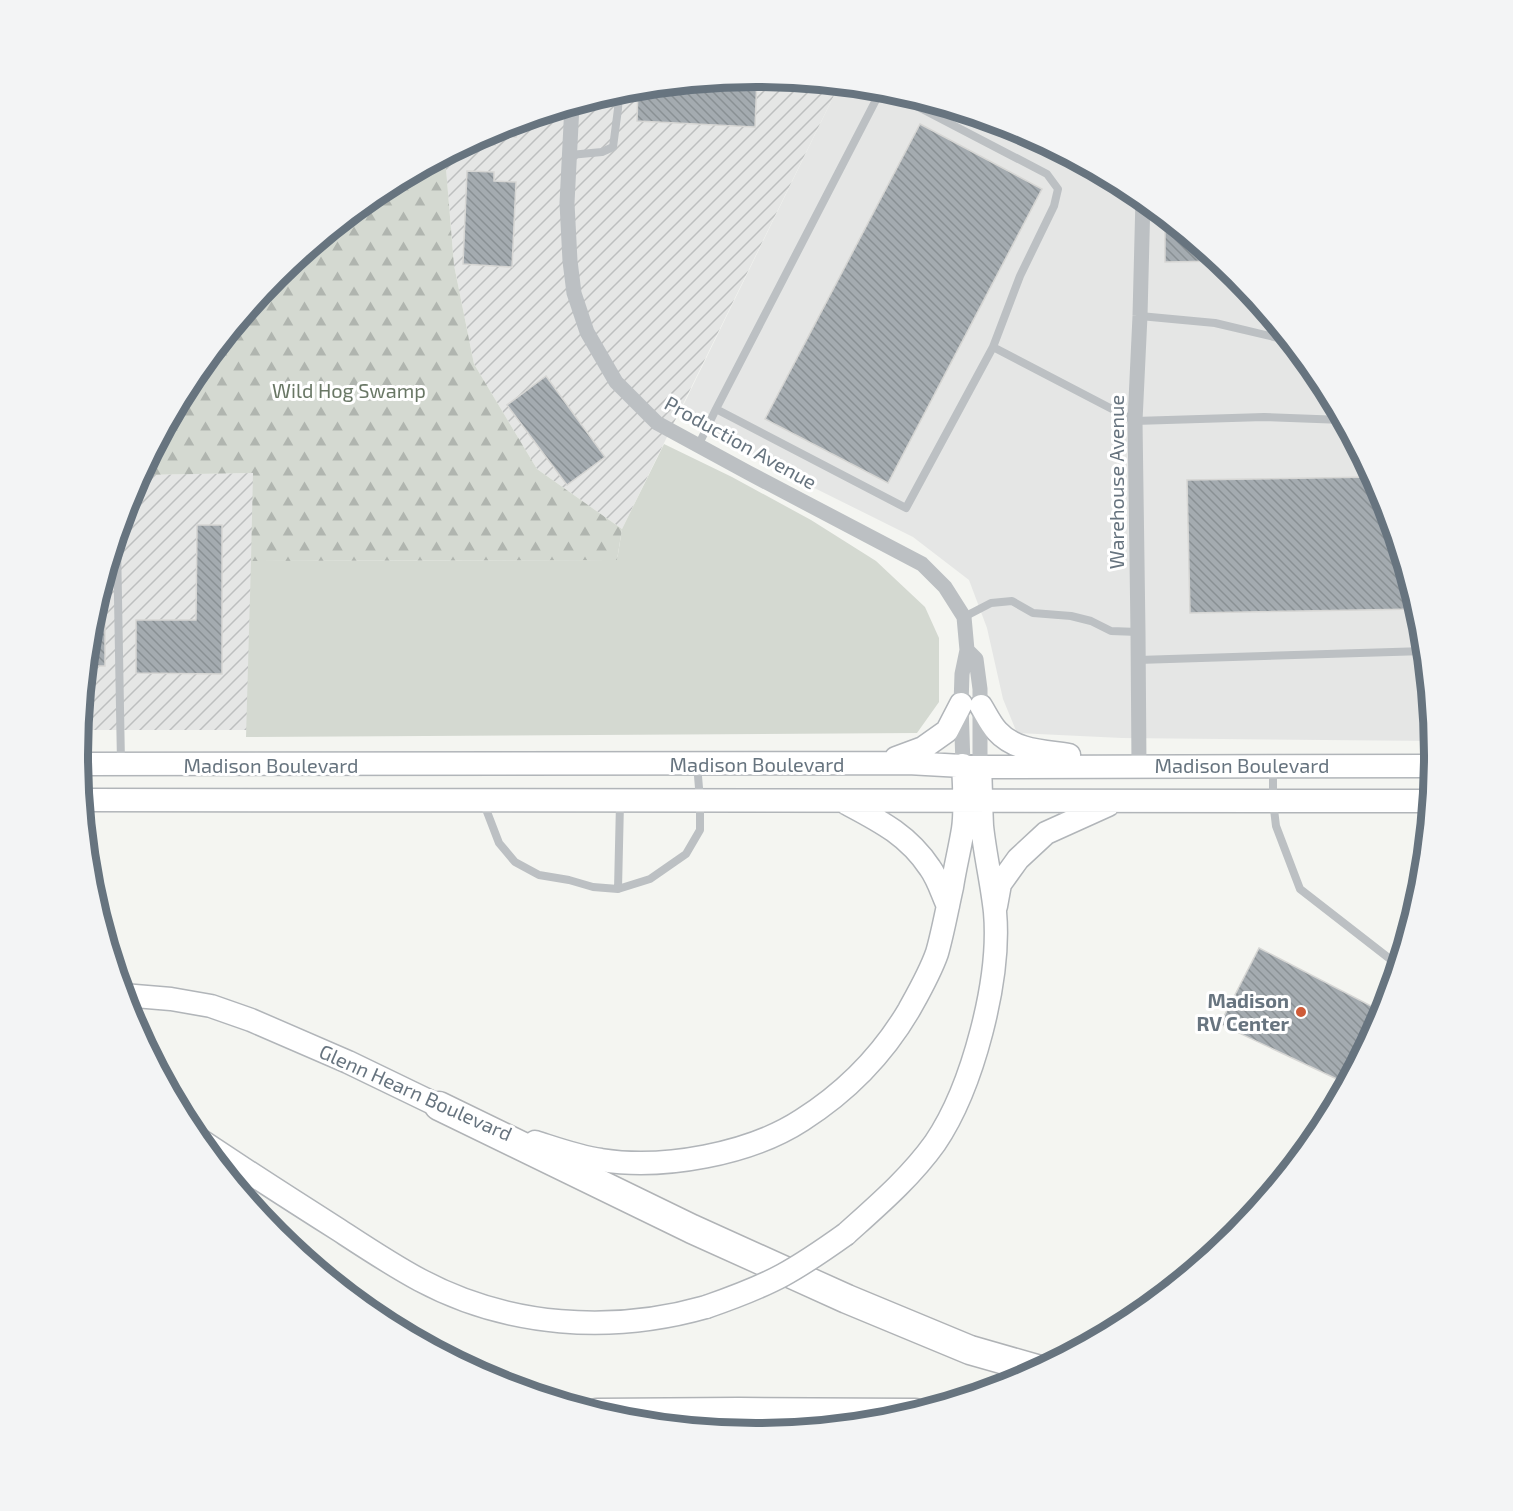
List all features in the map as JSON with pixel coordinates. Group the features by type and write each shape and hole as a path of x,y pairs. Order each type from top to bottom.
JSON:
{"highway":[{"path":"439,1106 692,1228 847,1299 970,1350 1027,1366"},
{"path":"637,1413 876,1413"}],"main road":[{"path":"878,764 923,748 947,731 971,705 1008,741 1024,748 1139,765"},
{"name":"Madison Boulevard","path":"88,764 1425,766"},
{"name":"Glenn Hearn Boulevard","path":"220,1153 420,1280 457,1297 508,1314 581,1323 622,1323 658,1318 706,1307 783,1275 813,1258 846,1234 892,1192 935,1142 961,1093 971,1066 990,992 995,942 995,913 982,825 973,801 972,766"},
{"name":"Madison Boulevard","path":"89,800 1424,801"},
{"path":"842,801 888,825 913,846 932,869 948,906"},
{"name":"Glenn Hearn Boulevard","path":"133,996 211,1006 251,1020 348,1062 439,1106 526,1140 562,1151 601,1160 635,1162 669,1162 702,1157 769,1137 802,1120 857,1077 881,1051 922,988 936,954 963,828 973,801"},
{"path":"995,913 1000,884 1018,859 1047,832 1118,801"}],"street":[{"name":"Production Avenue","path":"572,113 567,203 574,293 587,332 616,382 657,423 922,564 945,587 964,617 967,650 976,659 980,689 971,705 972,766"},
{"name":"Warehouse Avenue","path":"1139,765 1135,421 1143,210"}],"lane":[{"path":"698,446 877,98"},
{"path":"570,154 602,152 613,147 618,102"},
{"path":"716,410 906,508 993,347 1020,276 1054,206 1058,189 1047,174 921,108"},
{"path":"1140,315 1215,323 1278,338"},
{"path":"993,347 1135,421 1264,417 1334,420"},
{"path":"117,560 121,764"},
{"path":"964,617 991,603 1012,601 1033,613 1071,616 1091,621 1111,631 1138,632"},
{"path":"1138,660 1416,651"},
{"path":"482,800 499,843 514,862 540,875 593,887 618,889 650,879 686,854 700,830 696,764"},
{"path":"1274,765 1273,801 1276,826 1300,889 1393,961"},
{"path":"618,889 620,800"}],"shaded area":[{"path":"713,88 800,88 836,92 622,529 537,469 474,364 454,265 446,164 461,156 542,122 626,100"},
{"path":"836,92 930,110 971,122 1012,138 1091,177 1163,225 1229,283 1259,315 1312,384 1356,460 1390,541 1412,625 1424,712 1425,741 1122,738 1017,733 1003,699 987,628 969,580 913,537 724,443 680,412"},
{"path":"254,473 247,730 89,730 94,668 111,582 123,541 150,475"}],"green space":[{"name":"Wild Hog Swamp","path":"446,164 454,265 474,364 537,469 622,529 617,560 251,561 253,473 150,475 178,421 201,384 226,349 284,283 350,225 385,200"},
{"path":"664,444 732,477 811,520 876,561 925,607 939,638 939,702 917,733 246,737 251,561 617,560 622,529"}],"building":[{"path":"757,87 755,127 637,121 638,98 713,88"},
{"path":"920,124 1042,189 888,483 765,419"},
{"path":"516,132 516,137 505,136"},
{"path":"467,171 494,172 494,181 516,182 512,267 463,264"},
{"path":"1165,227 1206,261 1165,262"},
{"path":"546,376 605,457 567,485 507,405"},
{"path":"1364,477 1390,541 1408,609 1190,613 1187,480"},
{"path":"197,525 222,525 222,674 136,673 136,620 196,620"},
{"path":"105,608 105,666 94,666"},
{"name":"Madison RV Center","path":"1259,948 1375,1008 1340,1081 1220,1024"}],"place":[{"name":"Madison RV Center","path":"1301,1012"}]}
